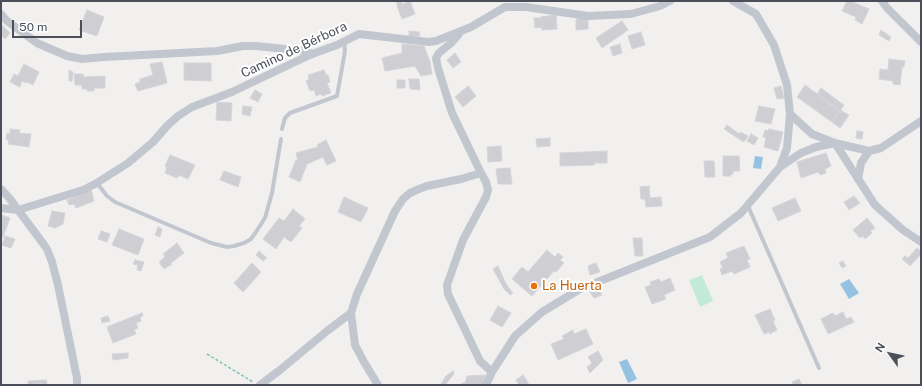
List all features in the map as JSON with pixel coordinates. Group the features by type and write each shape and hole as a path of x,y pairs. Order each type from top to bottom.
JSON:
{"street":[{"path":"489,17 504,1"},
{"name":"Camino de Bérbora","path":"1,208 18,210 83,190 128,163 153,142 178,116 192,107 232,92 312,54 337,45 359,34 429,42 461,32 505,7 526,7 588,16 631,14 660,6 670,1"},
{"path":"733,1 756,14 774,45 787,85 790,114 787,148 780,167"},
{"path":"882,1 887,8 921,42"},
{"path":"1,14 7,21 38,43 66,56 82,59 104,56 217,50 243,46 304,51 312,54"},
{"path":"461,32 439,53 436,58 452,113 486,182 488,190 486,197 463,240 447,285 448,294 480,361 492,372"},
{"path":"790,114 812,134 835,143 868,151 881,148 921,121"},
{"path":"486,385 492,372 515,336 542,312 580,289 710,237 741,213 780,167 800,153 816,147 835,143"},
{"path":"835,143 876,205 903,230 921,242"},
{"path":"858,179 861,163 868,151"},
{"path":"378,385 355,345 351,313 357,294 395,211 403,199 410,193 428,186 481,173"},
{"path":"1,190 10,199 47,249 58,284 77,378 77,385"},
{"path":"259,385 351,313"}],"lane":[{"path":"282,129 285,118 290,113 337,96 345,51 344,41"},
{"path":"96,183 107,196 115,202 211,242 227,247 234,246 251,239 265,218 272,194 280,139"},
{"path":"747,206 819,368"}],"path":[{"path":"207,354 259,385"}],"green space":[{"path":"702,275 713,301 700,307 689,280"}],"water":[{"path":"755,156 763,157 761,169 753,168"},
{"path":"849,279 859,293 849,299 840,284"},
{"path":"627,359 637,379 628,383 619,362"}],"building":[{"path":"396,1 401,1 402,4 410,1 415,14 402,19"},
{"path":"847,1 869,9 862,24 855,20 856,17 842,11"},
{"path":"87,10 104,17 97,36 79,30"},
{"path":"556,15 557,29 542,30 541,17"},
{"path":"534,18 541,18 542,27 535,28"},
{"path":"588,18 588,29 576,30 576,19"},
{"path":"622,21 628,30 602,48 596,38"},
{"path":"1,24 10,33 5,39 1,35"},
{"path":"881,30 891,37 889,41 879,35"},
{"path":"409,31 419,32 420,36 409,36"},
{"path":"641,32 645,45 632,49 628,36"},
{"path":"402,44 424,46 430,62 432,74 421,76 415,66 385,71 382,58 402,53"},
{"path":"620,44 622,53 613,56 610,47"},
{"path":"455,53 461,62 453,68 447,60"},
{"path":"889,59 905,61 904,67 902,67 900,85 893,84 893,81 879,79 880,69 888,70"},
{"path":"162,62 167,83 138,91 135,84 140,82 140,79 153,75 150,64"},
{"path":"184,63 211,63 211,81 184,80"},
{"path":"24,64 39,72 33,85 22,81 20,87 10,82 14,74 18,76"},
{"path":"69,70 73,72 72,81 69,81"},
{"path":"324,70 326,75 328,75 330,82 327,83 331,93 316,96 314,90 310,91 306,81 309,79 308,75"},
{"path":"74,74 83,74 84,77 105,76 105,88 94,88 94,91 82,89 82,85 75,85"},
{"path":"409,79 419,79 420,90 410,89"},
{"path":"397,80 405,80 405,88 397,88"},
{"path":"805,85 840,111 832,122 797,97"},
{"path":"468,86 476,96 463,107 455,97"},
{"path":"781,86 784,98 777,99 774,88"},
{"path":"821,88 837,100 832,106 817,94"},
{"path":"255,90 262,94 258,102 250,98"},
{"path":"837,100 844,105 840,111 832,106"},
{"path":"217,102 232,103 231,121 216,120"},
{"path":"243,106 252,107 250,116 242,114"},
{"path":"759,106 775,109 771,124 755,121"},
{"path":"840,110 849,115 840,128 832,122"},
{"path":"727,125 739,134 740,132 748,136 744,142 724,129"},
{"path":"10,129 20,130 19,133 31,134 29,147 8,144 9,140 6,140 7,133 10,134"},
{"path":"769,129 783,132 778,151 764,147 766,138 763,137 765,130 768,131"},
{"path":"857,131 863,132 862,139 856,138"},
{"path":"751,134 758,138 754,145 747,141"},
{"path":"550,138 550,146 537,147 536,139"},
{"path":"326,140 336,161 327,165 323,157 307,164 300,182 289,177 296,160 298,161 296,153 318,147 317,145"},
{"path":"501,146 502,161 488,162 487,147"},
{"path":"607,151 607,163 560,166 560,153"},
{"path":"826,153 831,166 825,169 826,173 820,175 818,172 801,178 797,162"},
{"path":"170,155 195,165 188,179 179,175 177,178 165,173 167,167 165,166"},
{"path":"723,156 739,156 740,171 733,171 731,176 723,176"},
{"path":"704,161 714,161 715,177 705,177"},
{"path":"510,168 512,184 498,184 496,169"},
{"path":"224,171 241,177 238,187 220,180"},
{"path":"649,186 650,198 661,197 662,206 646,207 645,199 641,199 640,187"},
{"path":"91,189 94,201 76,208 74,204 69,205 67,200"},
{"path":"854,196 860,203 849,210 844,202"},
{"path":"344,197 368,208 361,222 338,212"},
{"path":"795,198 801,211 778,221 772,208"},
{"path":"293,209 305,219 299,226 302,228 291,242 284,237 276,249 263,239 279,218 284,221"},
{"path":"52,211 65,213 63,224 55,228 48,226"},
{"path":"1,215 10,218 1,240"},
{"path":"867,218 875,228 870,231 872,233 865,239 863,236 860,238 853,230"},
{"path":"158,227 162,229 160,237 155,235"},
{"path":"119,229 144,239 138,255 112,245"},
{"path":"101,231 110,234 107,242 98,239"},
{"path":"5,236 15,239 11,248 2,245"},
{"path":"633,238 642,238 643,256 635,256"},
{"path":"177,243 184,253 164,269 159,262 165,257 163,254"},
{"path":"744,246 750,259 747,260 750,267 734,274 732,271 722,275 720,269 723,268 720,262 728,258 726,253"},
{"path":"917,248 921,251 921,254 910,266 902,259 905,256 908,258"},
{"path":"547,250 555,257 558,253 563,257 560,260 564,263 556,272 554,271 532,296 512,279 522,267 528,272"},
{"path":"259,251 267,258 263,261 256,255"},
{"path":"135,260 144,262 141,271 137,270 138,265 133,264"},
{"path":"843,261 846,266 842,268 839,263"},
{"path":"252,263 261,272 243,292 234,283"},
{"path":"596,263 600,272 590,275 588,266"},
{"path":"498,266 506,284 513,293 510,295 504,289 493,269"},
{"path":"670,278 675,290 664,295 666,299 652,304 645,287 651,285 650,282 659,279 661,282"},
{"path":"598,288 602,295 594,298 590,292"},
{"path":"498,306 511,313 502,327 490,320"},
{"path":"770,309 775,320 773,321 777,330 770,334 769,332 764,334 755,315"},
{"path":"843,312 846,319 851,317 854,322 828,334 821,319 833,313 835,316"},
{"path":"142,313 143,316 140,317 141,321 136,323 138,328 134,330 136,334 113,343 107,327"},
{"path":"108,316 110,321 102,323 101,318"},
{"path":"586,329 593,344 558,360 551,344 564,339 562,336 573,330 574,334"},
{"path":"598,351 603,360 590,373 587,367 592,363 588,357"},
{"path":"128,353 128,358 113,360 112,354"},
{"path":"453,371 454,374 445,385 442,385 441,384 446,376"},
{"path":"485,375 483,385 461,385 462,383 465,383 467,376"},
{"path":"523,375 529,385 519,385 516,380"},
{"path":"799,379 802,385 794,385 792,382"},
{"path":"46,380 47,384 42,385 42,383 28,385 28,381"}],"place":[{"name":"La Huerta","path":"534,286"}]}
